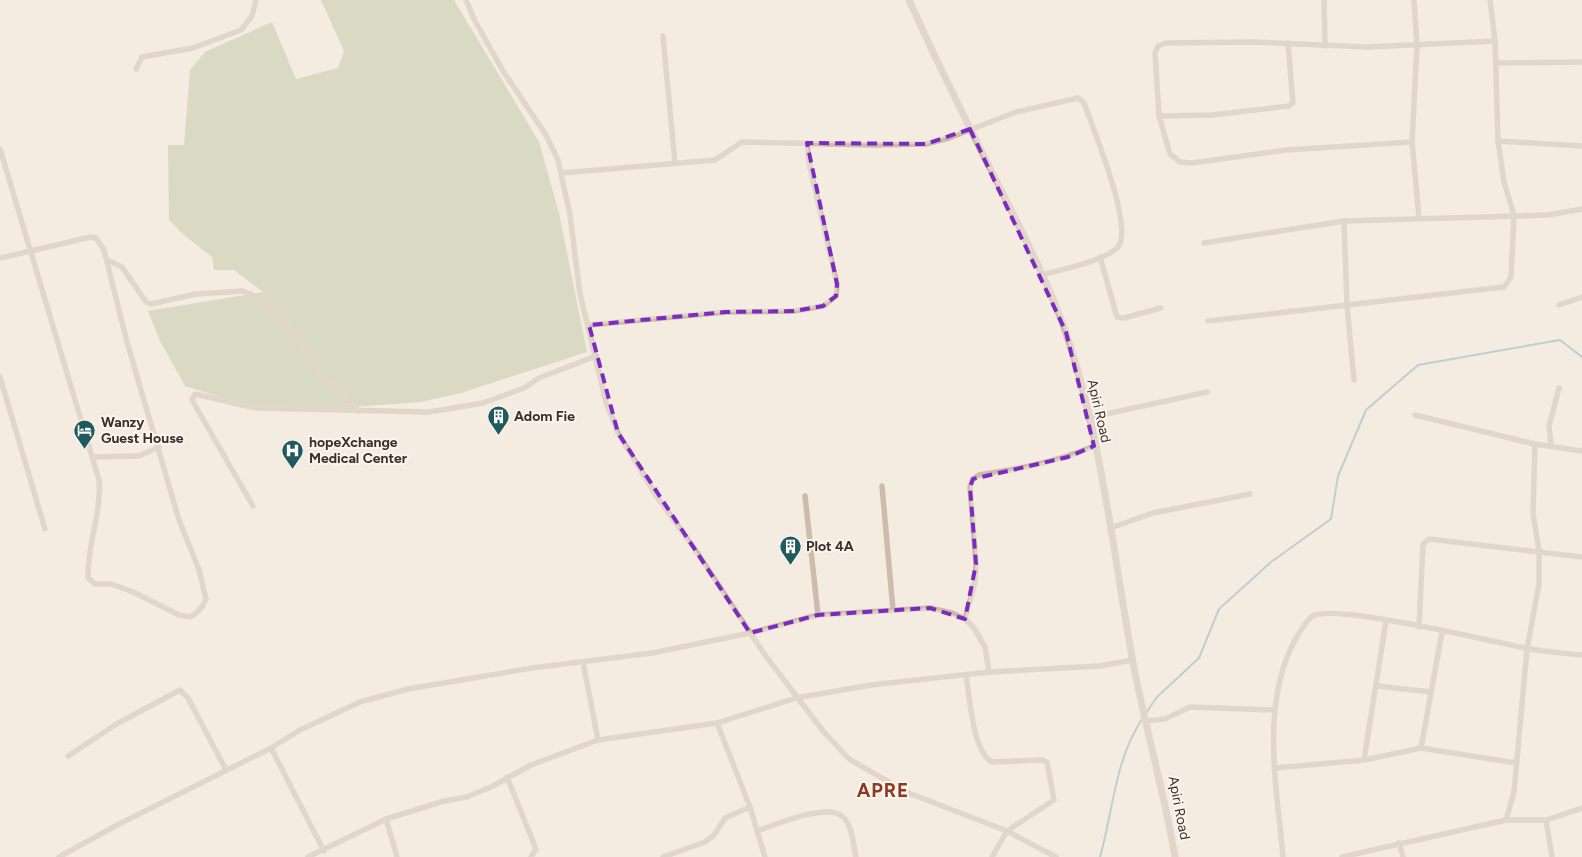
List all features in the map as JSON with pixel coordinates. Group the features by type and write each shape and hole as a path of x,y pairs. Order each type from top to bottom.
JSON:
{"street":[{"path":"136,69 142,58 194,48 242,30 252,16 256,0"},
{"path":"466,0 474,19 504,71 546,135 562,173 570,215 580,294 606,402 618,434 657,497 696,551 750,633 796,698 822,731 849,759 906,792 1007,831 1056,857"},
{"name":"Apiri Road","path":"909,0 1042,275 1066,332 1094,446 1133,660 1168,811 1175,857"},
{"path":"1324,0 1325,46"},
{"path":"1414,0 1417,45 1412,142 1419,218"},
{"path":"1208,321 1504,287 1511,278 1514,215 1504,182 1498,141 1495,40 1490,0"},
{"path":"663,36 675,163"},
{"path":"1412,142 1286,150 1180,162 1170,154 1159,116 1155,53 1158,46 1186,43 1288,43 1367,47 1495,40"},
{"path":"1159,116 1212,115 1289,106 1293,103 1293,94 1288,43"},
{"path":"1496,63 1582,62"},
{"path":"562,173 714,160 742,142 926,144 949,138 1016,112 1070,98 1078,98 1084,103 1120,209 1122,235 1119,245 1100,257 1042,275"},
{"path":"1498,141 1582,146"},
{"path":"589,325 726,312 794,311 823,306 836,296 837,284 809,163 807,143"},
{"path":"0,149 30,251 92,457 100,491 92,528 88,578 95,584 111,584 133,592 165,609 190,616 202,606 206,594 179,520 127,342 107,260 99,241 91,237 30,251 0,258"},
{"path":"1204,243 1344,221 1548,215 1582,209"},
{"path":"1344,221 1347,305 1354,380"},
{"path":"1100,257 1117,317 1124,318 1161,308"},
{"path":"107,260 122,267 146,302 151,304 196,294 242,291 251,294 285,321 320,371 358,411"},
{"path":"1559,305 1582,297"},
{"path":"253,506 192,400 192,395 199,394 256,408 429,412 476,404 524,388 539,378 596,356"},
{"path":"0,377 45,529"},
{"path":"1552,446 1549,426 1559,388"},
{"path":"1088,418 1207,392"},
{"path":"1415,415 1535,444 1582,450"},
{"path":"1506,820 1514,792 1527,649 1539,584 1539,551 1533,513 1535,444"},
{"path":"965,619 975,582 976,564 970,487 973,479 979,475 1028,467 1068,457 1094,446"},
{"path":"92,457 139,456 159,447"},
{"path":"882,486 893,610"},
{"path":"1110,528 1153,513 1250,494"},
{"path":"804,496 818,615"},
{"path":"1418,627 1425,541 1434,538 1582,558"},
{"path":"59,857 271,748 300,730 343,710 389,694 468,678 652,653 750,633 818,615 930,608 952,613 965,619 974,628 984,647 989,672"},
{"path":"1282,857 1276,768 1275,710 1283,672 1292,647 1301,629 1313,616 1321,613 1386,621 1474,636 1527,649 1582,655"},
{"path":"1364,760 1386,621"},
{"path":"1421,748 1442,632"},
{"path":"308,857 324,851 386,819 444,801 467,797 559,753 598,740 718,723 796,698 871,685 989,672 1100,666 1133,660"},
{"path":"583,662 598,740"},
{"path":"966,675 978,745 985,758 992,762 1042,760 1047,762 1054,800 1007,831 992,857"},
{"path":"1377,686 1431,692"},
{"path":"68,756 115,725 180,690 188,698 226,770"},
{"path":"1147,721 1165,719 1190,707 1275,710"},
{"path":"718,723 750,807 765,857"},
{"path":"271,748 324,851"},
{"path":"1276,768 1364,760 1421,748 1516,763"},
{"path":"506,777 536,849 530,857"},
{"path":"663,857 705,842 714,835 725,818 750,807"},
{"path":"1342,857 1506,820 1546,820 1582,808"},
{"path":"757,831 798,816 838,813 844,817 850,829 856,857"},
{"path":"386,819 397,857"},
{"path":"1546,820 1552,857"},
{"path":"1400,843 1403,857"}],"highlighted area":[{"path":"970,129 1066,332 1094,446 1068,457 973,479 970,487 976,564 965,619 930,608 818,615 750,633 618,433 589,325 726,312 794,311 823,306 836,296 837,284 807,143 926,144"}],"green space":[{"path":"321,0 454,0 539,142 559,213 587,352 461,393 421,402 326,409 274,409 242,404 185,386 159,339 148,311 263,292 234,270 214,270 212,257 185,236 169,220 168,145 184,145 190,70 205,52 272,22 296,79 338,68 344,51"}],"waterway":[{"path":"1146,713 1157,697 1199,658 1219,609 1271,562 1331,519 1338,476 1366,410 1418,365 1560,340 1582,357"},
{"path":"1100,857 1120,769 1133,735 1142,719"}],"place":[{"name":"Adom Fie","path":"498,435"},
{"name":"Wanzy Guest House","path":"85,449"},
{"name":"hopeXchange Medical Center","path":"293,469"},
{"name":"Plot 4A","path":"790,565"}],"district":[{"name":"APRE","path":"883,790"}]}
